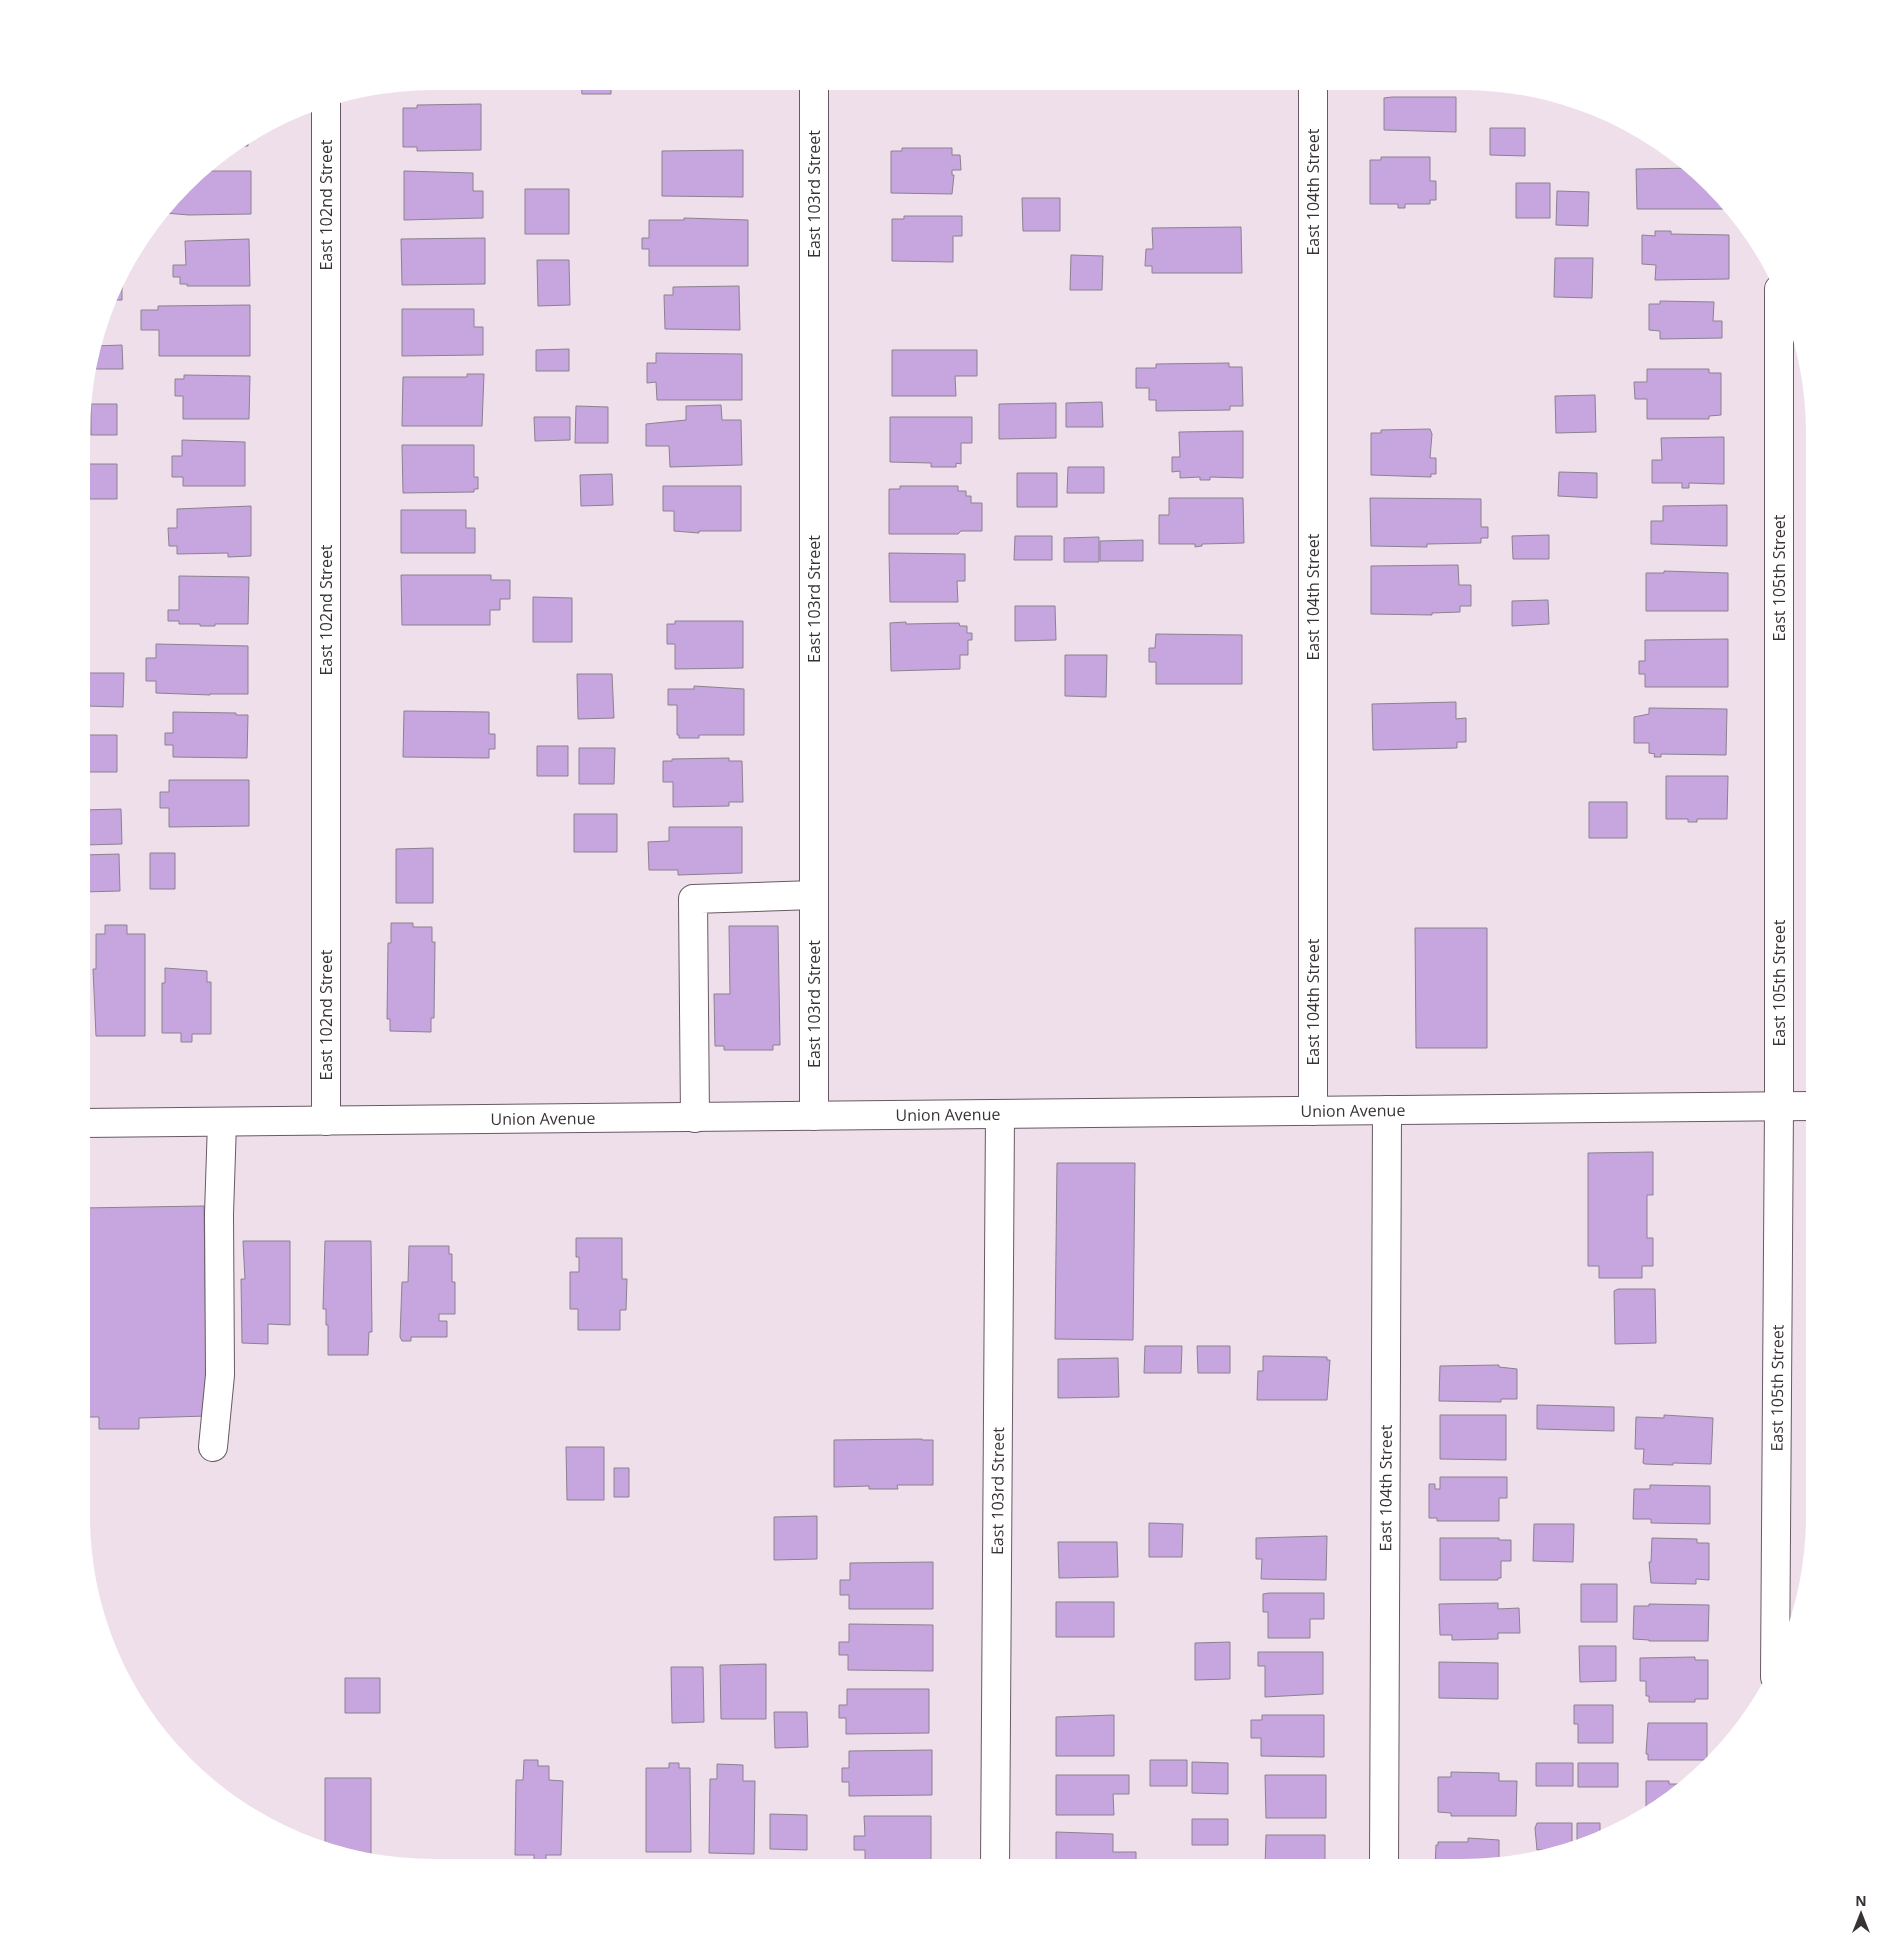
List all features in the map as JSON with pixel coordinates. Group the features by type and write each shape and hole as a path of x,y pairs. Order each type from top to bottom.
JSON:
{"street":[{"name":"East 103rd Street","path":"814,90 814,1116"},
{"name":"East 104th Street","path":"1313,90 1313,1111"},
{"name":"East 102nd Street","path":"326,107 326,1121"},
{"name":"East 105th Street","path":"1775,1658 1780,1106 1780,302"},
{"path":"695,1118 693,899 814,895"},
{"name":"Union Avenue","path":"90,1123 1806,1106"},
{"name":"East 104th Street","path":"1384,1859 1387,1110"},
{"name":"East 103rd Street","path":"995,1859 1000,1114"},
{"path":"213,1447 220,1374 219,1214 222,1122"}],"building":[{"path":"582,90 611,90 611,94 582,94"},
{"path":"1456,97 1456,132 1384,130 1384,98"},
{"path":"481,104 481,150 417,151 417,147 403,147 403,108 417,108 417,105"},
{"path":"1490,128 1525,128 1525,156 1490,155"},
{"path":"902,148 952,148 952,155 960,155 961,170 952,170 952,175 954,175 952,194 891,193 891,151 902,151"},
{"path":"743,150 743,197 662,196 662,151"},
{"path":"1381,157 1430,157 1430,181 1436,181 1436,200 1430,200 1430,204 1405,204 1405,208 1398,208 1398,204 1370,204 1370,160 1381,160"},
{"path":"1681,168 1723,209 1637,209 1636,169"},
{"path":"212,171 251,171 251,214 170,213"},
{"path":"404,171 473,173 473,191 483,191 483,218 404,220"},
{"path":"1516,183 1550,183 1550,218 1516,218"},
{"path":"525,189 569,189 569,234 525,234"},
{"path":"1557,191 1589,192 1588,226 1556,225"},
{"path":"1022,198 1060,198 1060,231 1023,231"},
{"path":"904,216 962,216 962,236 953,236 953,262 892,261 892,219 904,219"},
{"path":"684,218 748,220 748,266 649,266 649,249 642,249 642,238 649,238 649,220 684,220"},
{"path":"1241,227 1242,273 1152,273 1152,266 1145,266 1146,249 1153,249 1152,228"},
{"path":"1655,231 1671,231 1671,234 1729,235 1729,279 1655,280 1656,265 1642,264 1642,235 1655,236"},
{"path":"485,238 485,284 402,285 401,239"},
{"path":"249,239 250,286 187,286 187,284 180,284 180,277 173,277 173,265 186,265 185,241"},
{"path":"1071,255 1103,256 1102,290 1070,290"},
{"path":"1555,258 1593,258 1592,298 1554,297"},
{"path":"537,260 569,260 570,305 538,306"},
{"path":"739,286 740,330 665,329 664,295 673,295 673,287"},
{"path":"122,288 122,300 117,300"},
{"path":"1660,301 1714,302 1713,321 1722,321 1722,338 1660,339 1660,331 1649,330 1649,304 1660,304"},
{"path":"250,305 250,356 159,356 159,330 141,330 141,310 158,310 158,306"},
{"path":"402,309 474,309 474,327 483,327 483,355 402,356"},
{"path":"122,345 123,369 96,369 102,346"},
{"path":"569,349 569,371 536,371 536,350"},
{"path":"892,350 977,350 977,376 955,376 956,396 892,396"},
{"path":"656,353 742,354 742,400 657,400 656,382 647,383 647,363 656,363"},
{"path":"1229,363 1229,367 1242,367 1243,406 1230,406 1230,410 1156,411 1156,400 1149,400 1149,388 1136,388 1136,368 1156,368 1156,364"},
{"path":"1647,369 1709,369 1709,373 1721,373 1721,415 1709,416 1709,419 1647,419 1647,399 1635,399 1634,382 1647,382"},
{"path":"467,374 484,374 482,426 402,426 403,377 467,377"},
{"path":"184,375 250,376 249,419 183,419 183,396 175,396 175,379 184,379"},
{"path":"1595,395 1596,432 1556,433 1555,396"},
{"path":"1102,402 1103,427 1066,427 1066,403"},
{"path":"1056,403 1056,438 999,439 999,404"},
{"path":"92,404 117,404 117,435 91,435"},
{"path":"721,405 722,420 741,420 742,465 670,467 669,446 646,446 646,424 686,420 686,406"},
{"path":"576,406 608,407 608,443 575,443"},
{"path":"534,417 570,417 570,440 535,441"},
{"path":"890,417 972,417 972,443 961,443 961,464 956,463 956,467 931,467 931,463 890,462"},
{"path":"1430,429 1432,434 1430,458 1436,458 1436,474 1431,474 1431,477 1371,475 1371,433 1381,433 1381,430"},
{"path":"1243,431 1243,478 1210,477 1210,480 1200,480 1200,477 1180,478 1180,471 1172,472 1172,457 1180,457 1179,432"},
{"path":"1724,437 1724,484 1689,483 1689,488 1682,488 1682,483 1652,483 1652,460 1662,460 1661,438"},
{"path":"182,440 245,442 245,486 183,486 183,477 172,477 172,456 182,456"},
{"path":"402,445 474,445 474,477 478,477 478,489 474,489 474,492 403,493"},
{"path":"90,464 117,464 117,499 90,499"},
{"path":"1068,467 1104,467 1104,493 1067,493"},
{"path":"1559,472 1597,473 1597,498 1558,496"},
{"path":"1017,473 1057,473 1057,507 1017,507"},
{"path":"612,474 613,505 581,506 580,475"},
{"path":"663,486 741,486 741,531 699,531 699,533 674,531 674,511 663,511"},
{"path":"900,486 958,486 958,491 966,491 966,496 971,496 971,503 982,503 982,531 961,531 958,534 889,534 889,489 900,489"},
{"path":"1169,498 1243,498 1244,543 1202,544 1202,546 1195,547 1195,544 1159,544 1159,515 1169,515"},
{"path":"1370,498 1481,499 1481,527 1488,527 1488,538 1481,538 1481,543 1427,544 1427,547 1371,546"},
{"path":"1727,505 1727,546 1651,544 1651,521 1663,521 1663,506"},
{"path":"251,506 251,556 228,557 228,553 177,554 177,546 169,546 168,528 177,528 177,509"},
{"path":"401,510 466,510 466,528 475,528 475,553 401,553"},
{"path":"1549,535 1549,559 1513,559 1512,536"},
{"path":"1015,536 1052,536 1052,560 1014,560"},
{"path":"1099,537 1099,562 1064,562 1064,538"},
{"path":"1143,540 1143,561 1100,561 1100,541"},
{"path":"889,553 965,554 965,581 957,581 958,602 890,602"},
{"path":"1458,565 1459,585 1471,585 1471,606 1460,606 1460,612 1432,613 1432,615 1371,614 1371,566"},
{"path":"1664,571 1728,573 1728,611 1646,611 1646,573 1664,573"},
{"path":"401,575 491,575 491,580 510,580 510,599 500,599 500,610 490,610 490,625 402,625"},
{"path":"179,576 249,577 248,624 200,626 200,624 179,624 179,621 168,621 168,610 179,610"},
{"path":"533,597 572,598 572,642 533,642"},
{"path":"1548,600 1549,624 1512,626 1512,601"},
{"path":"1015,606 1055,606 1056,640 1015,641"},
{"path":"675,621 743,621 743,668 675,669 675,644 667,644 667,624 675,624"},
{"path":"906,622 906,624 959,623 960,626 967,626 967,633 972,633 972,640 968,640 968,655 960,655 960,669 891,671 890,623"},
{"path":"1156,634 1242,635 1242,684 1156,684 1156,662 1149,662 1149,648 1155,648"},
{"path":"1728,639 1728,687 1645,687 1645,674 1639,674 1639,661 1645,661 1645,640"},
{"path":"156,644 248,646 248,694 156,693 156,681 146,681 146,658 156,658"},
{"path":"1065,655 1107,655 1106,697 1065,696"},
{"path":"90,673 124,673 123,707 90,706"},
{"path":"577,674 612,674 614,718 578,719"},
{"path":"694,686 744,689 744,735 699,735 699,738 679,738 679,735 677,735 677,705 668,705 668,689 694,689"},
{"path":"1456,702 1456,719 1466,718 1466,742 1457,742 1457,748 1373,750 1372,704"},
{"path":"1649,708 1727,709 1726,755 1661,754 1661,757 1654,757 1655,754 1649,753 1649,743 1634,743 1634,717 1649,714"},
{"path":"404,711 489,712 489,734 495,734 495,749 489,749 489,758 403,757"},
{"path":"173,712 236,713 236,715 248,715 247,758 173,757 173,745 165,745 165,733 173,733"},
{"path":"90,735 117,735 117,772 90,772"},
{"path":"537,746 568,746 568,776 537,776"},
{"path":"579,748 615,748 614,784 579,784"},
{"path":"729,758 729,761 742,761 743,802 729,802 729,806 673,807 673,782 663,782 663,761 672,761 672,759"},
{"path":"1666,776 1728,776 1727,819 1697,819 1697,822 1688,822 1688,819 1666,819"},
{"path":"169,780 249,780 249,826 169,827 169,808 160,808 160,792 169,792"},
{"path":"1589,802 1627,802 1627,838 1589,838"},
{"path":"121,809 122,844 90,845 90,810"},
{"path":"574,814 617,814 617,852 574,852"},
{"path":"669,827 742,827 742,873 678,875 678,870 649,870 648,842 669,841"},
{"path":"433,848 433,903 396,903 396,849"},
{"path":"150,853 175,853 175,889 150,889"},
{"path":"119,854 120,891 90,892 90,855"},
{"path":"391,923 413,923 413,927 432,927 432,942 435,942 434,1018 431,1018 431,1032 390,1031 390,1019 387,1019 388,943 391,943"},
{"path":"105,925 127,925 127,934 145,934 145,1036 96,1036 93,969 96,969 96,934 105,934"},
{"path":"729,926 778,926 780,1045 773,1045 773,1050 724,1050 724,1046 715,1046 714,994 730,994"},
{"path":"1415,928 1487,928 1487,1048 1416,1048"},
{"path":"165,968 207,971 207,982 211,982 211,1034 192,1034 192,1042 181,1042 181,1033 162,1033 162,983 165,983"},
{"path":"1653,1152 1653,1195 1647,1195 1647,1238 1653,1238 1653,1266 1642,1266 1642,1278 1599,1278 1599,1266 1588,1266 1588,1153"},
{"path":"1057,1163 1135,1163 1133,1340 1055,1339"},
{"path":"204,1206 207,1416 139,1418 139,1429 99,1429 99,1417 90,1417 90,1208"},
{"path":"576,1238 622,1238 622,1279 627,1279 626,1310 620,1310 620,1330 578,1330 578,1309 570,1309 570,1272 579,1272 579,1257 576,1257"},
{"path":"243,1241 290,1241 290,1325 268,1324 268,1344 242,1343 241,1279 245,1279"},
{"path":"325,1241 371,1241 372,1332 369,1332 368,1355 328,1355 328,1325 326,1325 326,1309 323,1309"},
{"path":"409,1246 449,1246 449,1254 452,1254 452,1282 455,1282 455,1314 439,1314 439,1321 447,1321 447,1337 411,1337 411,1341 402,1341 400,1337 402,1282 408,1282"},
{"path":"1618,1289 1655,1289 1656,1343 1615,1344 1614,1291"},
{"path":"1145,1346 1182,1346 1181,1373 1144,1373"},
{"path":"1197,1346 1230,1346 1230,1373 1198,1373"},
{"path":"1263,1356 1327,1357 1327,1360 1330,1360 1327,1400 1257,1400 1258,1371 1263,1371"},
{"path":"1118,1358 1119,1397 1058,1398 1058,1359"},
{"path":"1499,1365 1499,1367 1517,1369 1517,1399 1501,1399 1501,1402 1439,1401 1440,1366"},
{"path":"1537,1405 1614,1407 1614,1431 1537,1429"},
{"path":"1440,1415 1506,1415 1506,1460 1440,1459"},
{"path":"1664,1415 1713,1418 1711,1464 1673,1463 1673,1465 1643,1463 1644,1449 1635,1449 1636,1417 1664,1418"},
{"path":"834,1440 933,1440 933,1485 897,1485 898,1489 869,1489 869,1486 834,1487"},
{"path":"566,1447 604,1447 604,1500 567,1500"},
{"path":"614,1468 629,1468 629,1497 614,1497"},
{"path":"1440,1477 1507,1477 1507,1498 1499,1498 1499,1521 1437,1521 1437,1518 1429,1518 1429,1484 1435,1484 1435,1489 1440,1489"},
{"path":"1650,1485 1710,1486 1710,1524 1651,1523 1651,1519 1633,1519 1634,1489 1650,1489"},
{"path":"817,1516 817,1559 774,1560 774,1517"},
{"path":"1149,1523 1183,1524 1182,1557 1149,1557"},
{"path":"1534,1524 1574,1524 1573,1562 1533,1561"},
{"path":"1327,1536 1326,1580 1261,1579 1262,1559 1256,1559 1256,1538"},
{"path":"1440,1538 1499,1538 1499,1540 1511,1540 1511,1561 1501,1561 1501,1578 1498,1578 1498,1580 1440,1580"},
{"path":"1652,1538 1697,1539 1697,1543 1709,1543 1709,1580 1696,1579 1696,1584 1651,1583 1649,1562 1651,1562"},
{"path":"1058,1542 1117,1542 1118,1577 1059,1578"},
{"path":"933,1562 933,1609 849,1609 849,1595 840,1595 840,1580 850,1580 850,1563"},
{"path":"1581,1584 1617,1584 1617,1622 1581,1622"},
{"path":"1324,1593 1324,1619 1310,1619 1310,1638 1268,1638 1268,1612 1263,1612 1263,1594"},
{"path":"1056,1602 1114,1602 1114,1637 1056,1637"},
{"path":"1498,1603 1498,1609 1519,1608 1520,1633 1498,1633 1498,1639 1452,1640 1452,1635 1440,1635 1439,1604"},
{"path":"1649,1604 1709,1605 1708,1641 1649,1641 1633,1639 1634,1606 1649,1606"},
{"path":"849,1624 933,1625 933,1671 848,1670 848,1655 839,1655 839,1642 849,1642"},
{"path":"1230,1642 1230,1679 1195,1680 1195,1643"},
{"path":"1579,1646 1616,1646 1616,1681 1580,1682"},
{"path":"1258,1652 1323,1652 1323,1694 1265,1697 1265,1666 1258,1666"},
{"path":"1695,1657 1695,1660 1708,1660 1708,1699 1695,1699 1695,1702 1649,1702 1649,1696 1646,1696 1646,1681 1640,1681 1640,1658"},
{"path":"1439,1662 1498,1663 1498,1699 1439,1698"},
{"path":"766,1664 766,1719 721,1719 720,1665"},
{"path":"671,1667 703,1667 704,1722 672,1723"},
{"path":"345,1678 380,1678 380,1713 345,1713"},
{"path":"847,1689 929,1689 929,1733 846,1734 846,1718 839,1718 839,1705 847,1705"},
{"path":"1574,1705 1613,1705 1613,1743 1578,1743 1578,1724 1574,1724"},
{"path":"774,1712 807,1712 808,1747 775,1748"},
{"path":"1114,1715 1114,1756 1056,1756 1056,1717"},
{"path":"1262,1715 1324,1715 1324,1757 1261,1756 1261,1738 1251,1738 1251,1720 1262,1720"},
{"path":"1648,1723 1707,1723 1707,1756 1703,1760 1648,1760 1648,1754 1646,1754"},
{"path":"932,1750 932,1795 849,1796 849,1782 842,1782 842,1768 849,1768 849,1751"},
{"path":"524,1760 538,1760 538,1766 549,1766 549,1780 563,1781 561,1855 546,1855 546,1859 534,1859 534,1855 515,1855 516,1780 523,1780"},
{"path":"1150,1760 1187,1760 1187,1786 1150,1786"},
{"path":"1192,1762 1228,1763 1228,1794 1192,1793"},
{"path":"669,1763 679,1763 679,1768 690,1768 691,1852 646,1852 646,1768 669,1768"},
{"path":"1536,1763 1573,1763 1573,1786 1536,1786"},
{"path":"1578,1763 1618,1763 1618,1787 1578,1787"},
{"path":"717,1764 743,1765 743,1781 755,1781 754,1854 709,1853 710,1779 717,1779"},
{"path":"1451,1772 1499,1773 1499,1781 1517,1781 1516,1816 1451,1816 1451,1813 1438,1812 1438,1777 1451,1777"},
{"path":"1056,1775 1129,1775 1129,1794 1113,1794 1114,1815 1056,1815"},
{"path":"1265,1775 1326,1775 1326,1818 1266,1818"},
{"path":"325,1778 371,1778 371,1853 325,1842"},
{"path":"1646,1781 1669,1781 1669,1784 1677,1784 1672,1788 1646,1805"},
{"path":"770,1814 807,1815 807,1850 770,1849"},
{"path":"864,1816 931,1816 931,1859 865,1859 865,1850 854,1850 854,1836 865,1836"},
{"path":"1192,1819 1228,1819 1228,1845 1192,1845"},
{"path":"1537,1823 1572,1823 1572,1841 1537,1850 1535,1828"},
{"path":"1577,1823 1600,1823 1600,1830 1577,1839"},
{"path":"1056,1832 1113,1834 1113,1852 1136,1852 1136,1859 1056,1859"},
{"path":"1266,1835 1325,1835 1325,1859 1265,1859"},
{"path":"1468,1838 1499,1840 1499,1857 1435,1859 1436,1845 1438,1845 1438,1842 1468,1842"}]}
